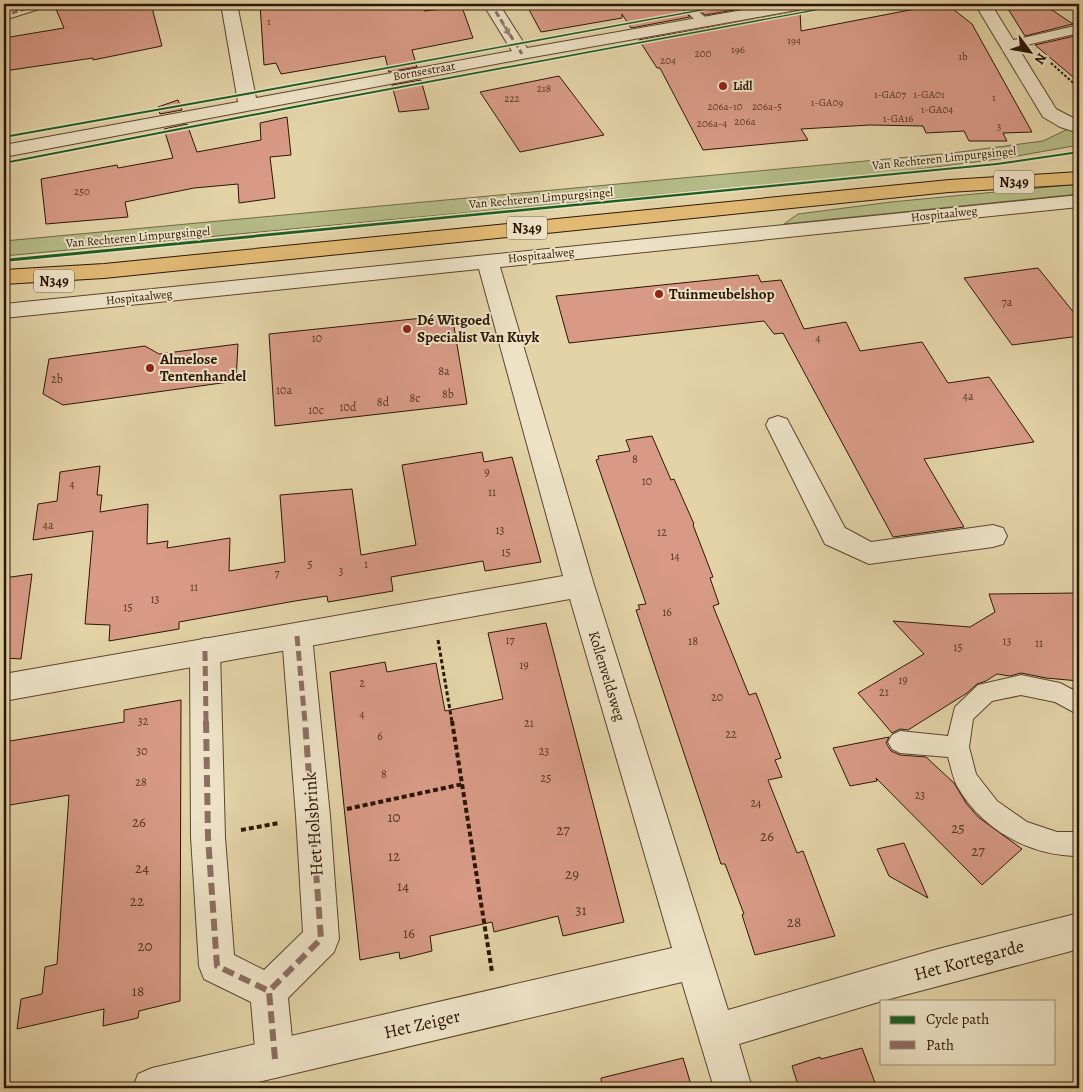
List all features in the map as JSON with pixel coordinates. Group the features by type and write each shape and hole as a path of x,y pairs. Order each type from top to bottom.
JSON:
{"main road":[{"name":"Van Rechteren Limpurgsingel","path":"949,186 1079,167"},
{"name":"Van Rechteren Limpurgsingel","path":"4,277 104,270 949,186 1079,178"},
{"name":"Van Rechteren Limpurgsingel","path":"4,291 104,270"}],"street":[{"path":"4,16 40,4"},
{"path":"229,4 248,105"},
{"path":"491,4 522,54"},
{"name":"Bornsestraat","path":"4,151 522,54 705,23 803,4"},
{"path":"983,4 1049,113 1079,127"},
{"name":"Hospitaalweg","path":"4,311 1079,201"},
{"name":"Kollenveldsweg","path":"488,261 580,585 733,1088"},
{"path":"778,425 835,536 869,553 993,536"},
{"path":"4,688 580,585"},
{"name":"Het Holsbrink","path":"269,991 321,939 314,816 297,636"},
{"path":"205,652 208,837 217,966 269,991 275,1059"},
{"name":"Het Kortegarde","path":"716,1032 938,967 1079,931"},
{"name":"Het Zeiger","path":"152,1088 693,961"}],"lane":[{"path":"688,7 705,23"},
{"path":"1009,45 1079,29"},
{"path":"1079,705 1060,693 1021,685 986,692 963,714 956,747 966,779 988,809 1020,832 1057,844 1079,844"},
{"path":"900,742 956,747"}],"path":[{"path":"1051,63 1079,88"},
{"path":"433,611 463,784 497,1007"}],"green space":[{"path":"1068,129 1079,133 1079,145 1006,158 888,173 4,256 4,241 952,153 1043,141"},
{"path":"1079,184 1079,194 784,224 798,214 891,202"}],"building":[{"path":"151,4 162,46 93,60 93,58 4,71 4,38 64,28 56,9"},
{"path":"260,4 424,4 424,11 462,7 473,38 412,50 417,67 389,72 385,56 281,74 276,63 264,65"},
{"path":"526,4 683,4 681,8 690,17 631,28 622,14 622,18 541,32"},
{"path":"692,4 768,4 705,15"},
{"path":"941,4 953,9 972,24 1032,132 1003,133 1007,141 969,141 964,131 926,133 923,126 870,125 801,129 808,140 703,150 660,68 657,68 639,40 800,11 801,31"},
{"path":"1005,4 1043,4 1073,24 1025,36"},
{"path":"1079,35 1079,82 1035,45"},
{"path":"559,76 604,135 520,152 480,92"},
{"path":"421,80 429,109 399,112 392,85"},
{"path":"178,100 182,110 160,114 158,107"},
{"path":"287,117 291,155 270,157 275,198 239,203 238,184 194,188 125,202 128,217 46,224 41,179 117,165 118,168 173,158 164,129 187,124 197,152 261,140 260,123"},
{"path":"1038,268 1079,319 1079,336 1012,345 964,278"},
{"path":"758,275 761,282 781,280 804,329 846,322 860,351 922,342 948,383 989,377 1034,442 924,459 964,527 893,537 783,333 774,334 764,321 569,343 556,296"},
{"path":"452,315 467,404 275,426 269,334"},
{"path":"238,344 236,381 63,405 43,394 49,359 145,346 159,354"},
{"path":"652,436 671,480 674,479 694,524 713,577 710,578 719,604 713,606 749,695 756,693 781,758 775,760 782,777 768,780 797,853 803,851 835,936 755,955 742,915 744,914 725,864 721,864 636,610 640,609 638,605 646,604 596,460 599,459 598,456 630,451 626,440"},
{"path":"482,452 484,462 512,457 541,562 485,571 483,561 391,577 393,591 328,602 327,596 295,601 179,622 179,629 109,641 110,625 85,624 93,531 33,540 38,504 57,501 60,472 100,466 97,495 102,495 100,512 148,504 147,544 168,541 167,548 230,538 229,571 285,562 280,495 352,489 361,555 416,545 402,465"},
{"path":"32,574 21,659 4,658 4,578"},
{"path":"1079,593 1079,681 1046,678 1021,673 1010,676 997,674 977,684 967,693 908,730 900,729 892,733 858,693 924,654 893,621 970,627 995,612 989,594"},
{"path":"546,623 624,922 563,936 558,916 494,932 492,922 430,936 432,951 400,959 399,952 360,960 330,672 385,662 387,672 436,663 445,711 503,699 488,633"},
{"path":"181,700 180,1001 139,1011 138,1018 103,1026 104,1009 17,1029 21,999 42,994 45,967 57,964 69,795 4,806 4,742 124,722 124,710"},
{"path":"889,737 886,743 891,751 900,755 926,757 954,783 966,803 978,817 1022,849 982,885 876,778 877,781 850,786 833,748"},
{"path":"904,843 928,898 889,876 877,849"},
{"path":"862,1048 877,1088 799,1088 792,1066 820,1057 821,1059"},
{"path":"683,1058 692,1088 602,1088 601,1078"}],"marked path":[{"path":"12,13 40,4"},
{"path":"491,4 522,54"},
{"path":"275,1059 269,991 321,939 313,816 297,636"},
{"path":"205,651 208,837 217,966 269,991"}],"cycle path":[{"path":"4,137 735,4"},
{"path":"4,163 320,102 849,4"},
{"path":"4,261 997,164 1079,152"}],"place":[{"name":"Lidl","path":"723,86"},
{"name":"Tuinmeubelshop","path":"659,294"},
{"name":"Dé Witgoed Specialist Van Kuyk","path":"407,329"},
{"name":"Almelose Tentenhandel","path":"150,368"}]}
